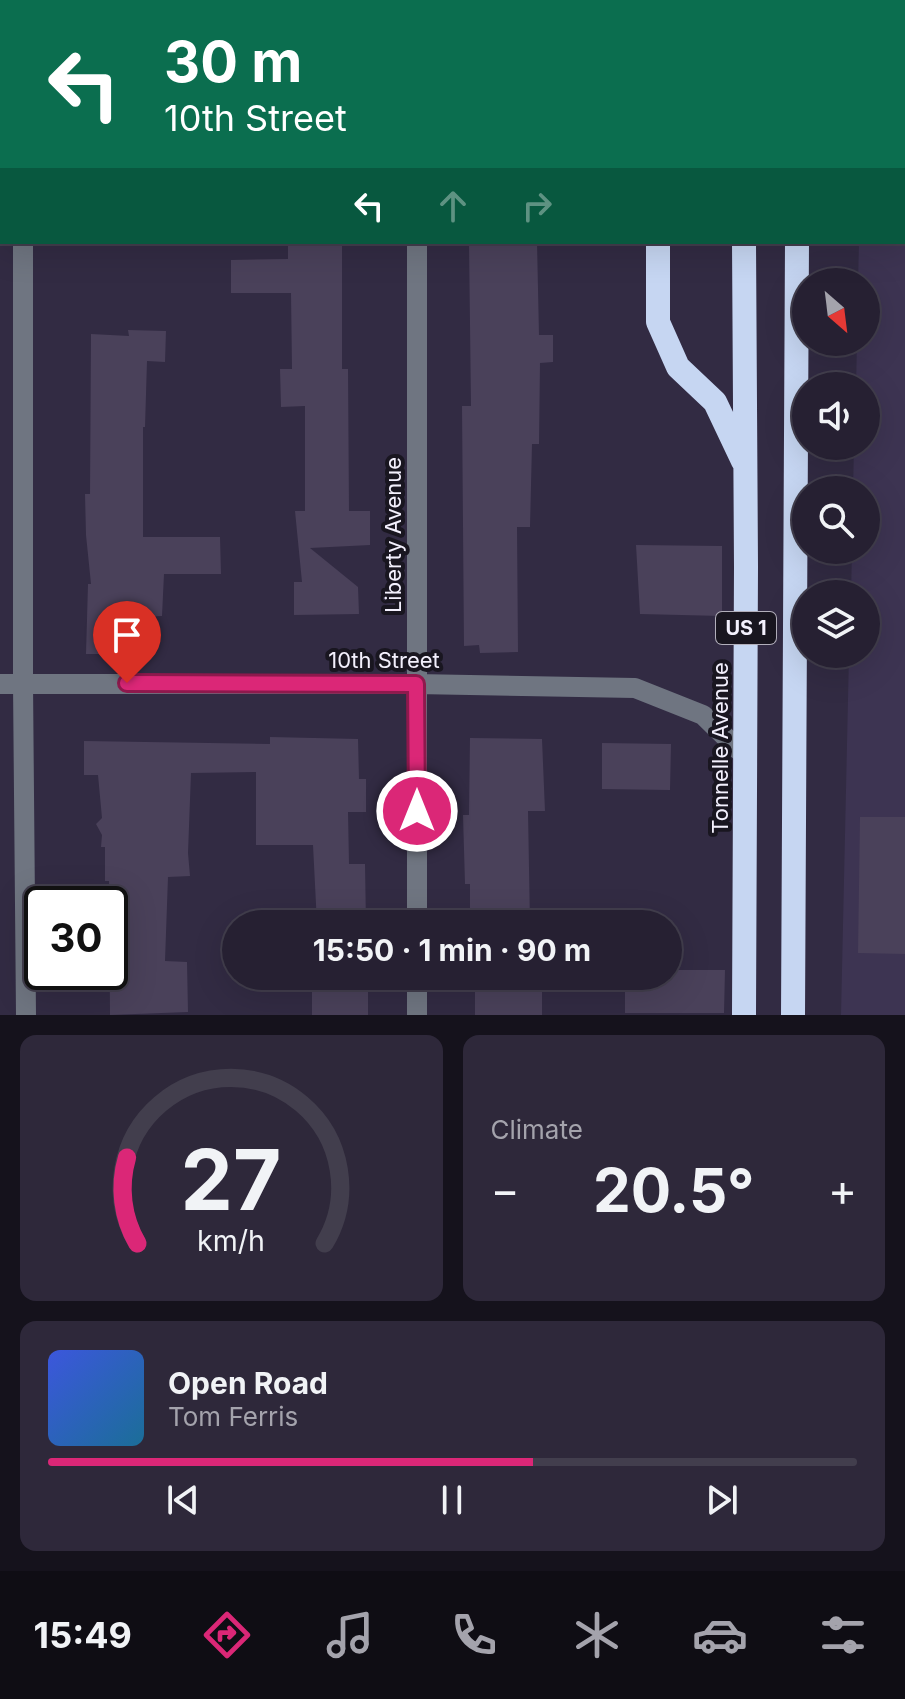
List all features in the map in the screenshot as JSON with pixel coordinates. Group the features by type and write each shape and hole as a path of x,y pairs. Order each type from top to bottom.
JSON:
{"highway":[{"path":"658,244 658,322 678,367 715,402 746,467"},
{"name":"Tonnelle Avenue","path":"744,244 744,1015"},
{"name":"US 1","path":"793,1015 797,244"}],"street":[{"path":"23,244 26,1015"},
{"name":"Liberty Avenue","path":"417,244 417,910"},
{"name":"10th Street","path":"0,684 416,684 635,688 703,715 745,756"},
{"path":"417,990 417,1015"}],"shaded area":[{"path":"859,244 905,244 905,1015 841,1015 849,668 880,668 880,580 851,580 852,564 880,564 880,476 853,476 854,460 880,460 880,372 856,372 857,356 880,356 880,268 858,268"}],"building":[{"path":"288,244 342,244 342,369 348,369 349,511 370,511 370,545 310,548 358,587 359,614 294,615 294,582 302,582 295,511 305,511 305,406 281,407 280,369 292,369 291,293 231,293 231,260 288,259"},
{"path":"469,244 537,244 539,335 553,335 553,362 540,363 539,444 532,444 530,527 517,527 518,652 480,653 479,645 464,646 462,406 471,406"},
{"path":"128,330 166,331 165,362 147,361 143,427 143,537 220,537 221,574 164,574 162,616 141,617 141,654 86,654 88,584 91,584 85,494 90,494 91,334 129,336"},
{"path":"636,545 722,546 722,616 640,614"},
{"path":"270,737 358,739 359,779 366,779 366,812 348,812 349,864 365,864 366,910 316,910 313,845 256,845 256,772 191,773 190,876 168,877 165,961 187,962 188,1012 110,1015 110,990 128,990 128,886 109,886 109,881 105,881 105,847 101,847 102,835 96,824 102,818 98,775 84,775 84,741 270,744"},
{"path":"470,738 542,739 545,811 528,811 530,910 470,910 470,884 465,884 463,815 469,815"},
{"path":"602,743 671,744 670,790 602,789"},
{"path":"860,817 905,817 905,954 858,953"},
{"path":"682,970 725,970 724,1013 625,1013 625,990 682,990"},
{"path":"312,990 368,990 368,1015 312,1015"},
{"path":"475,990 542,990 542,1015 475,1015"}],"route":[{"path":"127,683 416,684 417,811"}]}
